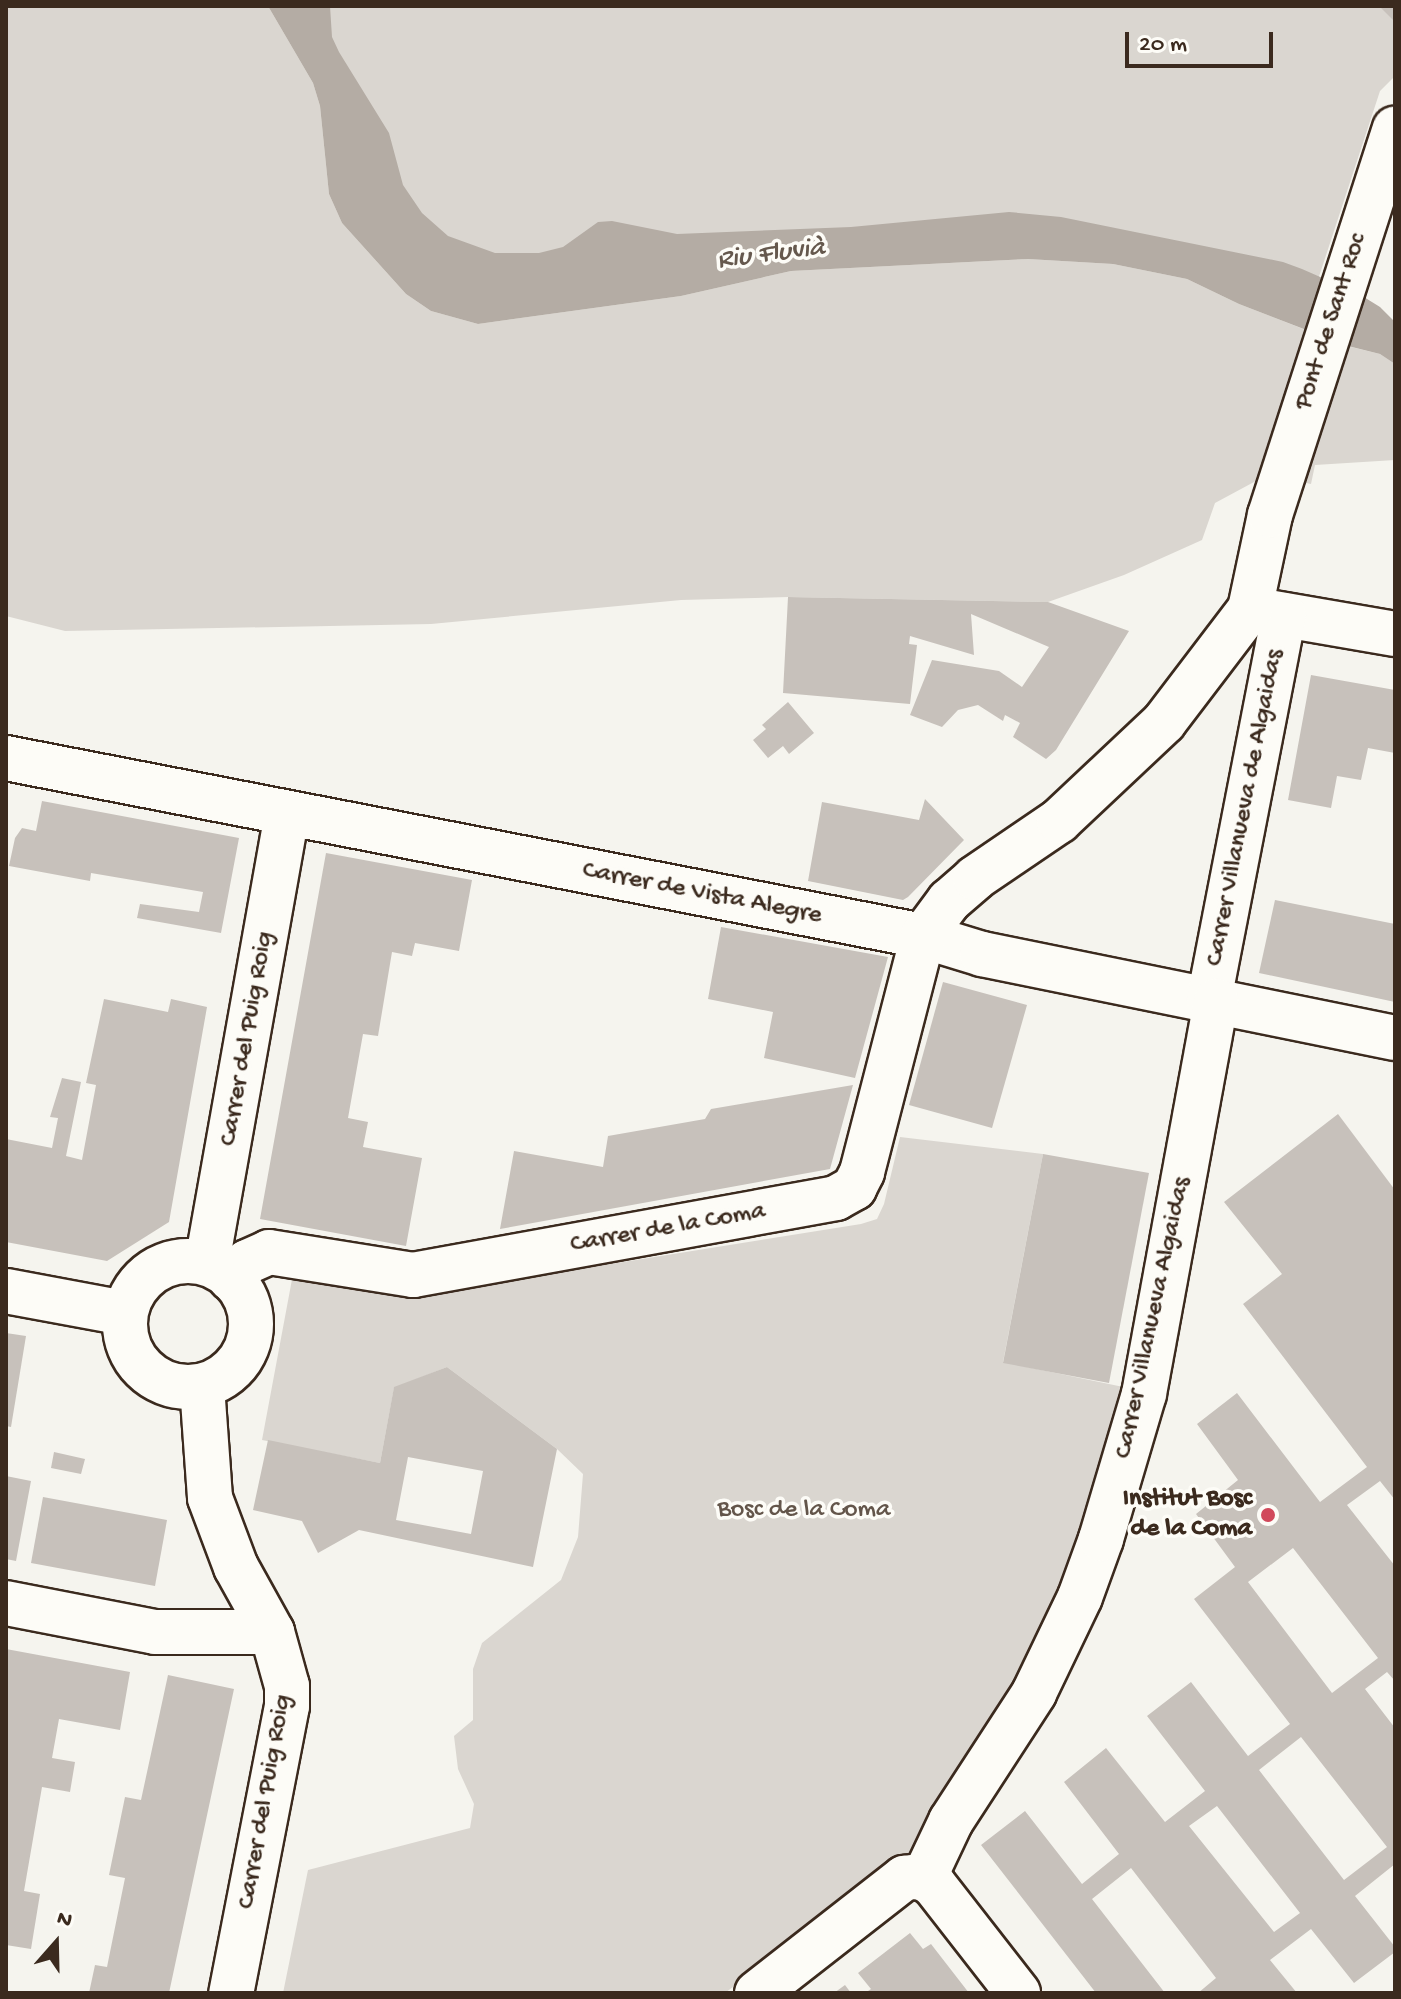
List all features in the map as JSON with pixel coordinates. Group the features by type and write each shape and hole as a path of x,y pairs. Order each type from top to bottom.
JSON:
{"street":[{"name":"Pont de Sant Roc","path":"1267,612 1270,515 1395,129"},
{"path":"923,936 949,901 975,878 1059,821 1164,722 1267,612 1395,634"},
{"name":"Carrer Villanueva de Algaidas","path":"1212,1001 1267,612"},
{"name":"Carrer de Vista Alegre","path":"6,758 287,815 923,936 982,954 1395,1038"},
{"name":"Carrer del Puig Roig","path":"219,1271 287,815"},
{"name":"Carrer de la Coma","path":"219,1271 269,1252 413,1275 846,1194 859,1181 923,936"},
{"name":"Carrer Villanueva Algaidas","path":"914,1878 1034,1693 1080,1597 1101,1539 1144,1394 1212,1001"},
{"path":"178,1261 219,1271 247,1302 251,1333 233,1369 202,1386 171,1385 151,1376 130,1351 124,1329 125,1313 134,1289 151,1273 178,1261"},
{"path":"6,1291 125,1313"},
{"name":"Carrer del Puig Roig","path":"202,1386 210,1498 236,1567 272,1632 282,1661 287,1706 231,1993"},
{"path":"7,1606 155,1632 272,1632"},
{"path":"757,1993 914,1878 934,1885 1018,1993"}],"green space":[{"path":"6,6 268,6 313,83 320,106 329,194 342,223 406,294 431,311 478,324 681,296 791,271 1028,259 1113,264 1187,279 1239,304 1347,346 1380,354 1395,364 1395,460 1315,465 1311,484 1267,475 1215,503 1202,540 1124,575 1048,602 788,597 681,600 431,624 65,631 6,616"},
{"path":"273,6 1395,6 1395,76 1380,91 1309,307 1007,235 481,282 418,257"},
{"name":"Bosc de la Coma","path":"900,1137 1043,1154 1003,1362 1133,1389 1041,1654 915,1848 725,1993 283,1993 308,1870 470,1828 474,1804 458,1769 454,1736 473,1720 473,1669 482,1643 561,1580 578,1537 583,1474 557,1449 447,1367 394,1388 380,1463 262,1440 293,1274 442,1291 861,1224 877,1219 884,1204"}],"water":[{"name":"Riu Fluvià","path":"268,6 330,6 332,37 389,133 403,185 422,213 448,236 495,253 539,253 563,247 598,222 612,221 677,234 851,227 1009,212 1061,217 1283,262 1359,294 1380,307 1395,322 1395,364 1380,354 1348,346 1239,304 1187,279 1113,264 1028,259 791,271 681,296 478,324 431,311 406,294 342,223 329,194 320,106 313,83"}],"building":[{"path":"1379,6 1395,6 1395,22"},
{"path":"788,597 1048,602 1129,631 1056,750 1046,759 1013,737 1020,723 1005,715 1003,721 978,705 958,710 942,727 910,715 932,660 999,671 1022,687 1049,647 971,614 974,655 910,636 909,644 917,645 910,704 783,693"},
{"path":"1311,675 1395,690 1395,753 1368,748 1361,780 1337,776 1331,808 1288,800"},
{"path":"788,702 814,733 789,754 783,746 768,758 753,740 766,729 762,725"},
{"path":"925,799 964,840 908,897 903,900 808,881 822,802 919,820"},
{"path":"42,801 239,838 221,933 137,918 140,904 199,912 203,892 91,873 90,881 9,866 15,838 22,828 36,831"},
{"path":"326,853 472,880 459,951 415,943 412,956 392,952 378,1036 363,1034 348,1118 368,1122 363,1147 422,1158 406,1246 260,1219"},
{"path":"1275,900 1395,924 1395,1002 1259,973"},
{"path":"721,927 888,957 855,1078 764,1058 773,1012 708,999"},
{"path":"943,982 1027,1005 992,1128 909,1105"},
{"path":"104,999 168,1012 171,999 207,1007 169,1222 107,1261 6,1242 6,1139 52,1148 58,1118 50,1117 62,1078 81,1082 66,1156 82,1160 96,1085 86,1083"},
{"path":"853,1085 830,1169 500,1229 514,1151 603,1167 608,1136 705,1119 711,1109"},
{"path":"1338,1114 1395,1190 1395,1500 1380,1481 1347,1505 1395,1566 1395,1681 1387,1672 1365,1689 1395,1728 1395,1864 1355,1896 1395,1947 1395,1952 1354,1983 1311,1929 1270,1960 1297,1993 1198,1993 1216,1978 1131,1868 1092,1899 1165,1993 1096,1993 981,1845 1025,1811 1082,1884 1119,1854 1064,1782 1106,1748 1165,1822 1205,1791 1147,1716 1191,1682 1248,1756 1290,1724 1194,1599 1235,1567 1196,1514 1238,1480 1197,1424 1237,1393 1320,1502 1367,1467 1243,1304 1282,1274 1224,1202","holes":["1293,1548 1378,1658 1332,1693 1248,1582","1301,1737 1387,1847 1344,1880 1259,1770","1217,1806 1300,1913 1274,1932 1189,1826"]},
{"path":"1043,1154 1149,1173 1109,1383 1003,1363"},
{"path":"6,1333 26,1336 11,1427 6,1426"},
{"path":"447,1367 557,1449 533,1567 359,1530 318,1553 302,1521 253,1510 268,1440 380,1463 394,1387","holes":["408,1457 483,1471 471,1534 396,1520"]},
{"path":"54,1452 85,1459 81,1474 51,1468"},
{"path":"6,1476 31,1481 16,1561 6,1559"},
{"path":"43,1497 167,1520 155,1586 31,1563"},
{"path":"6,1649 130,1672 120,1730 59,1719 52,1758 75,1762 70,1792 42,1787 24,1891 40,1894 31,1949 6,1945"},
{"path":"168,1675 234,1689 169,1993 89,1993 95,1965 107,1967 125,1878 109,1875 125,1797 141,1800"},
{"path":"910,1933 923,1949 931,1944 969,1993 865,1993 871,1989 858,1973"},
{"path":"845,1985 851,1993 834,1993"}],"place":[{"name":"Institut Bosc de la Coma","path":"1268,1515"}]}
